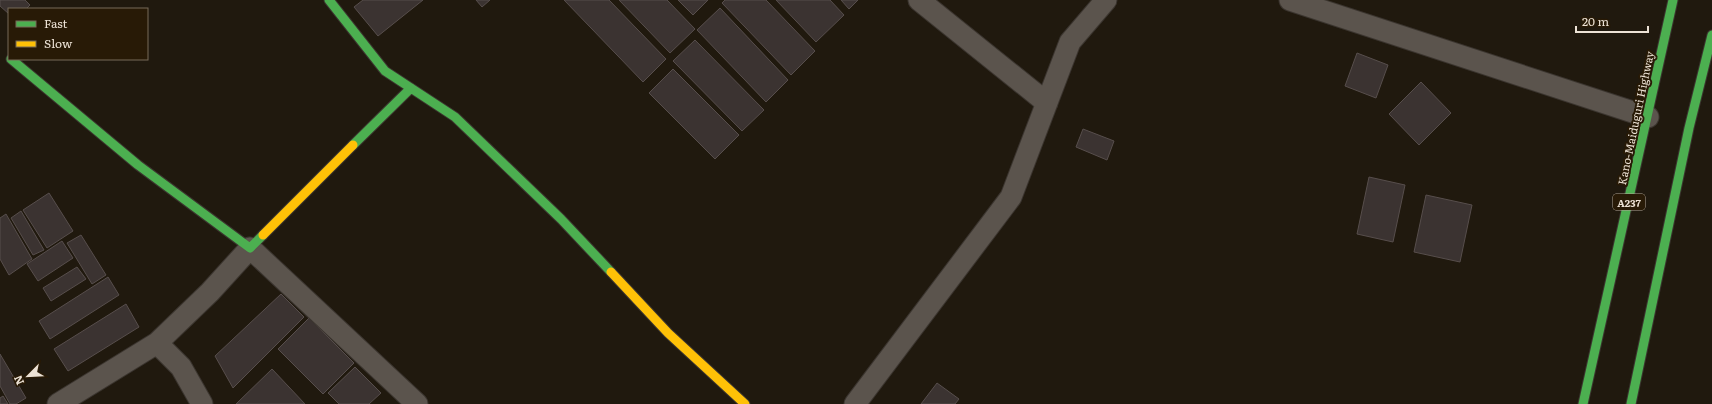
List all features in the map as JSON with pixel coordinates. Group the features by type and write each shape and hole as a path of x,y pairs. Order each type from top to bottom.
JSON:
{"main road":[{"path":"329,0 385,71 455,117 561,219 668,333 745,404"},
{"name":"Kano-Maiduguri Highway","path":"1583,404 1673,0"},
{"path":"1631,404 1689,128 1712,35"},
{"path":"12,60 138,164 250,248 411,88"}],"street":[{"path":"919,0 1047,103"},
{"path":"855,404 1011,197 1070,42 1106,0"},
{"path":"1290,0 1648,117"},
{"path":"0,50 8,56"},
{"path":"58,404 157,343 210,292 250,248 417,404"},
{"path":"157,343 181,367 202,404"}],"building":[{"path":"0,0 25,0 30,5 27,8 8,8 8,13 0,6"},
{"path":"363,0 423,0 378,36 354,7"},
{"path":"476,0 490,0 482,7"},
{"path":"564,0 609,0 666,59 643,82"},
{"path":"619,0 667,0 695,29 670,53"},
{"path":"678,0 708,0 693,15"},
{"path":"725,0 766,0 815,51 791,75 722,3"},
{"path":"776,0 830,0 844,15 816,42"},
{"path":"841,0 858,0 849,9"},
{"path":"720,8 788,80 766,102 697,30"},
{"path":"695,40 764,110 742,131 673,61"},
{"path":"1357,53 1388,65 1376,98 1345,86"},
{"path":"673,69 739,135 715,159 649,93"},
{"path":"1421,82 1451,113 1419,145 1389,114"},
{"path":"1083,129 1114,141 1107,160 1076,147"},
{"path":"1369,177 1405,185 1393,242 1357,234"},
{"path":"49,193 73,231 47,248 23,210"},
{"path":"1426,195 1472,205 1460,262 1414,252"},
{"path":"21,211 44,250 33,255 11,218"},
{"path":"6,214 32,259 9,275 0,259 0,218"},
{"path":"81,235 106,275 92,284 67,243"},
{"path":"62,241 73,258 38,281 27,264"},
{"path":"77,267 86,279 51,301 43,288"},
{"path":"108,277 119,295 50,339 39,321"},
{"path":"281,294 304,317 233,388 215,356"},
{"path":"126,304 139,327 68,371 54,349"},
{"path":"309,318 354,363 323,394 278,349"},
{"path":"0,354 26,398 16,404 10,404 0,386"},
{"path":"355,367 381,393 369,404 339,404 328,393"},
{"path":"272,369 305,404 236,404"},
{"path":"937,383 959,399 955,404 921,404"},
{"path":"3,396 8,404 0,404 0,398"}],"traffic: fast":[{"path":"329,0 385,71 455,117 561,219 611,272"},
{"path":"1583,404 1673,0"},
{"path":"1631,404 1689,128 1712,35"},
{"path":"12,60 138,165 250,248 263,235"},
{"path":"353,145 411,88"}],"traffic: slow":[{"path":"263,235 353,145"},
{"path":"611,272 668,333 745,404"}]}
